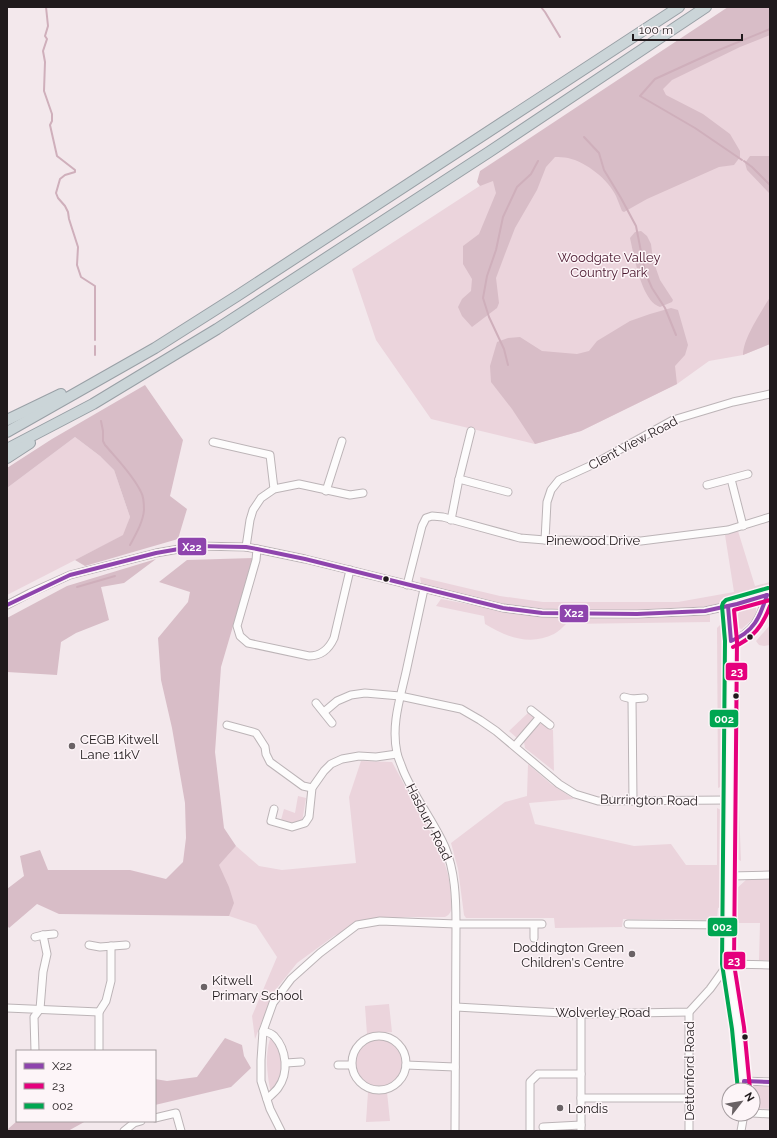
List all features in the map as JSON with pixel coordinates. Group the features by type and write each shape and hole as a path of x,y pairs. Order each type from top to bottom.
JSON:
{"highway":[{"path":"7,432 155,348 679,7"},
{"path":"7,458 224,324 488,152 706,7"},
{"path":"7,420 136,358"},
{"path":"7,449 93,404"}],"street":[{"name":"Clent View Road","path":"546,540 547,502 551,490 559,480 592,465 673,420 733,402 770,394"},
{"path":"451,520 471,431"},
{"path":"213,442 270,455 274,490"},
{"path":"326,491 342,442"},
{"path":"706,485 731,480 748,474"},
{"path":"459,479 508,492"},
{"path":"731,480 742,526"},
{"path":"246,547 253,510 262,498 274,490 299,484 350,496 363,493"},
{"name":"Pinewood Drive","path":"407,585 422,526 426,518 432,516 520,538 546,540 641,541 728,530 770,517"},
{"path":"7,605 70,575 156,553 196,546 246,547 305,558 407,585 503,608 542,613 637,614 705,611 768,595"},
{"path":"257,549 256,560 237,626 240,636 248,643 309,656 315,656 324,652 331,645 334,638 350,570"},
{"name":"Hasbury Road","path":"424,589 395,724 397,754 416,797 445,848 452,869 454,882 456,896 455,1131"},
{"path":"731,641 742,638 749,632 763,611 768,595"},
{"path":"728,606 731,641 729,800 730,876 727,925 728,964 738,1028 744,1082"},
{"name":"Burrington Road","path":"324,712 337,701 351,695 365,693 400,696 461,709 480,720 515,746 559,784 574,794 598,800 729,800"},
{"path":"624,697 632,699 644,698"},
{"path":"632,699 633,801"},
{"path":"316,703 332,723"},
{"path":"531,710 539,718 550,725"},
{"path":"515,746 539,718"},
{"path":"227,725 256,733 265,747 266,754 270,762 303,786 312,788"},
{"path":"274,809 271,821 292,827 304,823 309,817 312,788 331,764 342,759 360,756 376,757 397,754"},
{"path":"730,876 770,875"},
{"path":"281,1131 274,1120 261,1081 260,1060 263,1031 273,1003 291,979 320,953 357,925 380,921 456,924 542,924"},
{"path":"628,924 727,925"},
{"path":"534,925 534,938"},
{"path":"35,937 54,934"},
{"path":"35,1050 34,1017 40,1009 43,972 48,954 43,935"},
{"path":"89,945 126,945"},
{"path":"99,1050 99,1012 106,1001 111,981 111,946"},
{"path":"728,964 770,965"},
{"path":"689,1012 710,989 728,964"},
{"name":"Wolverley Road","path":"456,1007 581,1014 689,1012"},
{"path":"7,1008 99,1012"},
{"name":"Dettonford Road","path":"689,1012 689,1131"},
{"path":"543,1127 580,1128 581,1014"},
{"path":"263,1031 274,1035 283,1052 286,1062 283,1078 278,1088 267,1099"},
{"path":"378,1035 387,1036 399,1044 405,1056 406,1065 404,1073 399,1081 392,1087 379,1090 366,1087 358,1082 351,1065 355,1048 361,1041 369,1036 378,1035"},
{"path":"286,1062 301,1062"},
{"path":"338,1065 351,1065"},
{"path":"406,1065 455,1067"},
{"path":"530,1131 530,1082 538,1074 581,1074"},
{"path":"581,1098 690,1098"},
{"path":"156,1118 176,1113 181,1131"},
{"path":"124,1131 138,1122"}],"green space":[{"name":"Woodgate Valley Country Park","path":"755,7 770,7 770,344 743,355 709,361 677,384 581,431 535,444 431,419 376,340 352,269"},
{"path":"75,437 100,456 114,470 130,517 124,535 7,595 7,488"},
{"path":"738,531 755,586 770,582 770,590 711,606 673,610 557,610 509,605 424,585 421,583 420,577 500,596 543,602 678,602 734,592 725,535"},
{"path":"441,599 504,610 551,616 602,619 710,615 710,622 566,624 559,631 545,638 527,640 510,636 493,629 485,624 484,616 436,606"},
{"path":"756,607 756,614 754,617 742,629 738,628 735,623 739,612"},
{"path":"723,622 726,623 725,785 718,788 717,628"},
{"path":"770,625 770,645 759,645 756,641"},
{"path":"734,652 740,652 738,782 741,861 734,857 732,810"},
{"path":"530,711 535,720 517,738 509,731"},
{"path":"539,724 543,724 553,730 554,771 525,748 524,742"},
{"path":"361,761 392,762 434,839 444,862 450,886 452,904 451,911 445,917 405,917 367,920 334,936 297,963 273,993 255,1039 252,1016 277,957 256,925 229,916 201,884 236,846 259,866 282,870 356,863 349,797"},
{"path":"528,764 551,784 574,799 529,803 535,824 634,846 671,844 686,865 717,865 717,808 725,812 725,906 718,908 717,920 623,919 622,927 555,928 554,918 466,918 464,915 458,869 451,843 505,802 527,796"},
{"path":"298,796 306,798 302,822 295,825 281,820 284,809 295,813"},
{"path":"770,878 770,960 759,960 760,923 735,923 735,890 747,879"},
{"path":"389,1004 392,1032 367,1034 365,1006"},
{"path":"270,1039 273,1039 279,1047 282,1058 282,1074 273,1090 270,1089 267,1070 267,1051"},
{"path":"374,1039 384,1039 396,1046 403,1058 403,1068 396,1080 384,1087 374,1087 366,1083 359,1076 355,1068 355,1058 359,1050 366,1043"},
{"path":"761,1085 770,1085 770,1109 761,1108"},
{"path":"368,1092 387,1092 390,1121 366,1122"}],"shaded area":[{"path":"728,7 770,7 770,35 740,47 672,80 663,89 666,95 703,114 730,134 740,151 740,157 734,165 719,167 647,199 624,212 622,211 616,196 608,183 596,172 575,160 555,157 546,167 537,190 515,228 505,254 496,278 499,303 497,308 472,327 462,316 458,307 462,299 471,291 472,279 463,264 463,246 479,234 496,193 493,181 480,186 477,182 480,171"},
{"path":"750,156 770,156 770,194 747,170 745,163"},
{"path":"641,231 647,236 651,244 653,260 660,280 673,300 672,302 660,307 653,303 648,296 639,277 636,266 630,238 635,232"},
{"path":"770,297 770,344 743,355 749,333"},
{"path":"671,308 678,310 688,345 685,355 675,366 677,384 581,431 535,444 512,409 491,382 490,366 497,342 508,338 520,337 542,351 577,354 589,351 597,341 630,321"},
{"path":"145,385 183,440 170,496 187,509 178,539 85,566 75,560 123,535 130,517 114,470 100,456 75,437 7,488 7,468 52,439"},
{"path":"253,558 221,667 215,752 224,828 236,846 219,865 229,887 234,903 229,916 59,914 37,904 9,928 7,925 7,889 24,876 20,856 40,850 48,870 130,870 166,879 183,862 186,838 185,803 172,728 161,680 158,638 188,602 190,592 159,582 187,560"},
{"path":"156,559 124,583 101,587 109,620 76,633 61,642 57,675 7,672 7,618 67,586"},
{"path":"225,1038 242,1045 244,1056 251,1068 231,1087 156,1105 156,1079 167,1081 197,1077"},
{"path":"16,1122 84,1122 68,1131 7,1131"}],"waterway":[{"path":"46,7 48,26 45,36 47,39 43,51 45,62 44,91 52,114 52,121 50,125 57,156 75,170 75,172 65,175 60,179 56,193 68,212 78,247 77,265 81,277 95,286 95,340"},
{"path":"541,7 560,37"},
{"path":"742,160 695,128 640,96 655,79 714,52 770,29"},
{"path":"584,137 599,153 604,170 636,226 645,272 652,288 665,308 676,335"},
{"path":"508,365 504,349 489,317 483,298 487,276 496,250 503,217 517,187 531,174 538,161"},
{"path":"744,161 770,185"},
{"path":"95,346 95,355"},
{"path":"101,421 103,441 105,445 129,473 143,496 144,510 142,519 130,545"},
{"path":"77,587 115,576"}],"transit line":[{"name":"X22","path":"7,605 70,575 156,553 196,546 246,547 257,549 305,559 503,608 542,613 637,614 705,611 737,604 767,595"},
{"name":"002","path":"737,1082 732,1029 722,964 725,641 722,606 726,600 768,588"},
{"name":"X22","path":"728,606 731,641 745,633 755,623 759,617 767,595"},
{"name":"23","path":"749,1082 744,1027 734,964 737,641 734,610 770,600"},
{"name":"23","path":"733,647 752,636 764,619 770,606"},
{"name":"X22","path":"744,1082 770,1082"}],"place":[{"name":"CEGB Kitwell Lane 11kV","path":"72,746"},
{"name":"Doddington Green Children's Centre","path":"632,954"},
{"name":"Kitwell Primary School","path":"204,987"},
{"name":"Londis","path":"560,1108"}]}
